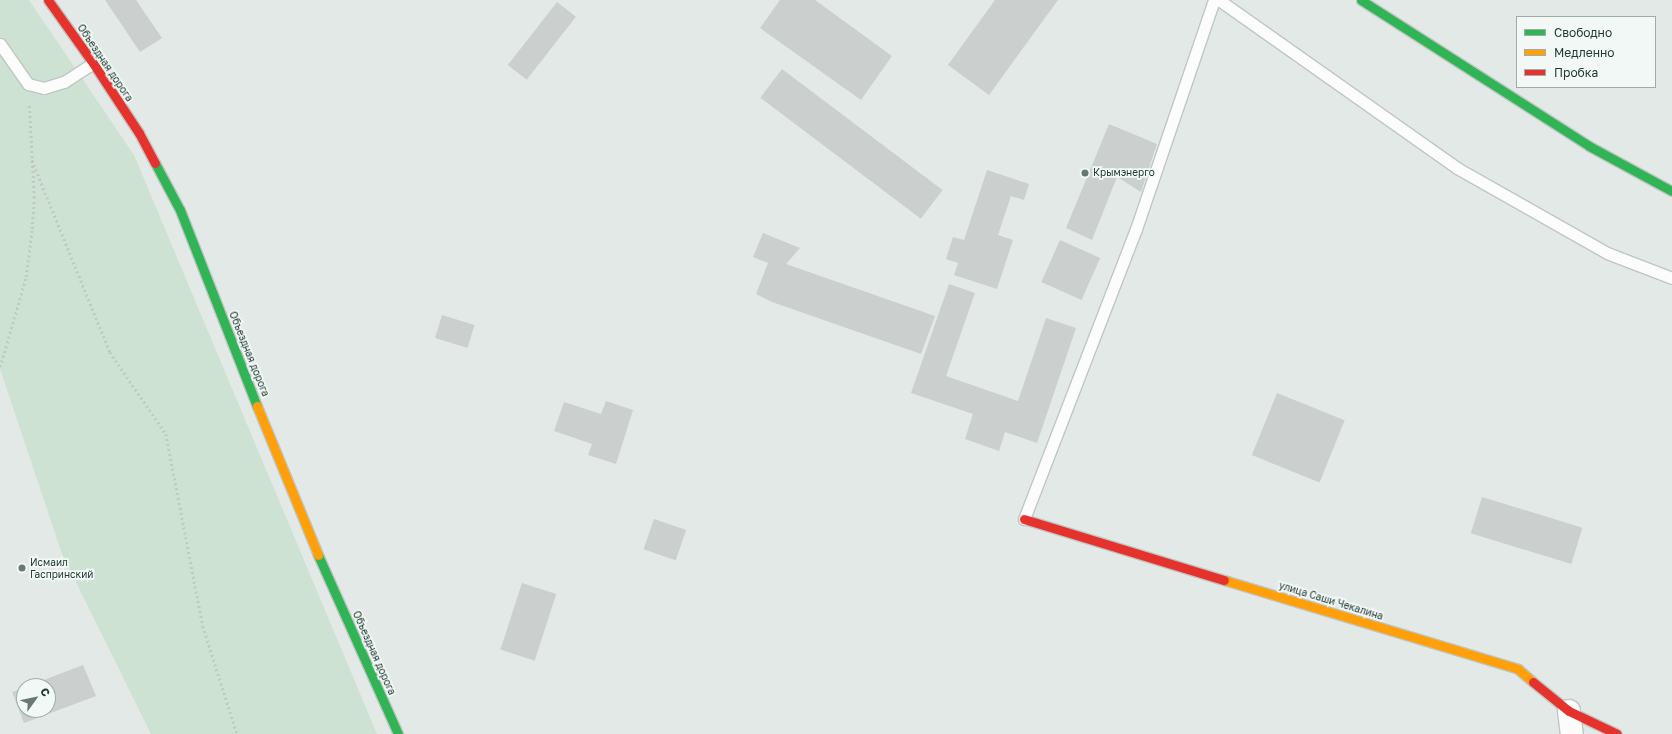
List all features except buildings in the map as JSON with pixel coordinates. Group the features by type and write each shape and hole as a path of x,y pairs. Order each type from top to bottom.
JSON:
{"main road":[{"name":"Объездная дорога","path":"48,0 93,63 139,133 180,210 300,511 398,734"},
{"path":"1362,0 1588,146 1672,191"},
{"name":"улица Саши Чекалина","path":"1024,519 1518,669 1569,711 1617,734"}],"street":[{"path":"1569,711 1572,734"}],"lane":[{"path":"1024,519 1136,229 1214,0"},
{"path":"1219,0 1457,168 1606,253 1672,278"},
{"path":"0,44 28,84 44,88 64,82 93,63"}],"path":[{"path":"0,367 26,277 34,198 28,84"},
{"path":"32,160 110,352 166,434 203,626 237,734"}],"green space":[{"path":"0,0 29,0 134,155 377,734 151,734 62,554 0,369"}],"traffic: fast":[{"path":"1361,0 1589,146 1672,191"},
{"path":"155,163 180,210 257,406"},
{"path":"318,555 398,734"}],"traffic: slow":[{"path":"257,406 318,555"},
{"path":"1224,580 1518,669 1533,682"}],"traffic: jam":[{"path":"48,0 93,63 139,133 155,163"},
{"path":"1024,519 1224,580"},
{"path":"1533,682 1569,711 1617,734"}],"place":[{"name":"Крымэнерго","path":"1085,173"},
{"name":"Исмаил Гаспринский","path":"22,568"}]}
